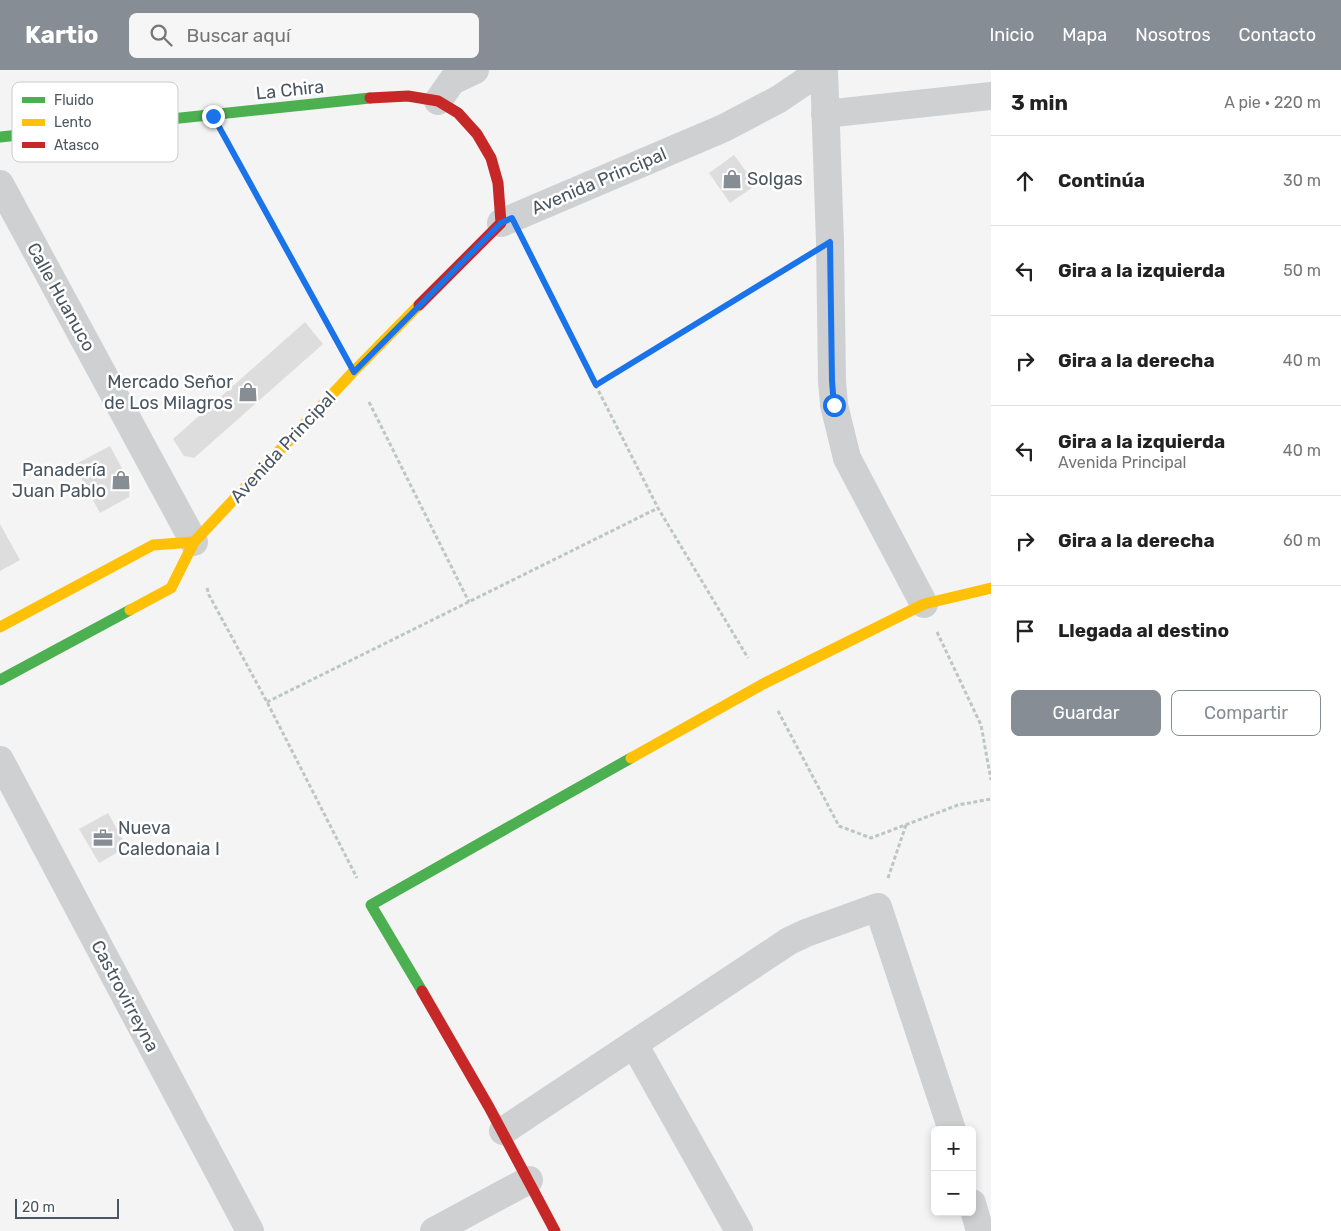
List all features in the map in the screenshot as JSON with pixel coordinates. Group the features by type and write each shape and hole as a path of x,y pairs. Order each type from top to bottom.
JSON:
{"street":[{"path":"438,101 452,81 475,70"},
{"path":"823,70 834,405 847,458 924,604"},
{"name":"Avenida Principal","path":"0,680 170,588 194,542 354,372 506,220 724,128 779,99 823,70"},
{"name":"La Chira","path":"178,119 373,98 408,96 438,101 458,113 477,134 491,158 506,220"},
{"path":"825,114 991,96"},
{"name":"Calle Huanuco","path":"0,184 194,542"},
{"path":"0,628 153,545 194,542"},
{"path":"555,1231 503,1131 371,905 763,684 924,604 991,588"},
{"name":"Castrovirreyna","path":"0,760 250,1231"},
{"path":"503,1131 789,941 878,907 951,1126"},
{"path":"634,1044 739,1231"},
{"path":"434,1231 529,1180"},
{"path":"976,1216 980,1231"}],"path":[{"path":"213,116 354,372 469,602"},
{"path":"506,220 596,385 658,508 763,684 839,826 871,838 958,805 991,799"},
{"path":"596,385 830,242"},
{"path":"267,702 658,508"},
{"path":"194,542 209,595 267,702 371,905"},
{"path":"924,604 981,725 991,780"},
{"path":"878,907 906,825"}],"building":[{"name":"Solgas","path":"734,155 756,185 730,203 709,173"},
{"name":"Mercado Señor de Los Milagros","path":"305,322 323,344 194,458 184,456 173,439"},
{"path":"110,446 130,483 129,497 100,513 74,465"},
{"path":"0,524 20,560 0,571"},
{"name":"Nueva Caledonaia I","path":"108,813 127,847 99,863 79,829"}],"traffic: fast":[{"path":"178,118 370,98"},
{"path":"0,137 12,136"},
{"path":"0,680 130,610"},
{"path":"422,991 371,905 631,758"}],"traffic: slow":[{"path":"130,610 171,588 194,542 354,371 419,305"},
{"path":"0,627 153,545 194,542"},
{"path":"631,758 763,684 924,604 991,588"}],"traffic: jam":[{"path":"370,98 408,96 438,101 458,113 477,134 491,158 498,183 501,223 419,305"},
{"path":"422,991 489,1107 555,1231"}],"place":[{"name":"Solgas","path":"732,179"},
{"name":"Mercado Señor de Los Milagros","path":"248,392"},
{"name":"Panadería Juan Pablo","path":"121,480"},
{"name":"Nueva Caledonaia I","path":"103,838"}],"route":[{"path":"213,116 354,372 501,223 512,218 596,385 830,242 834,405"}]}
